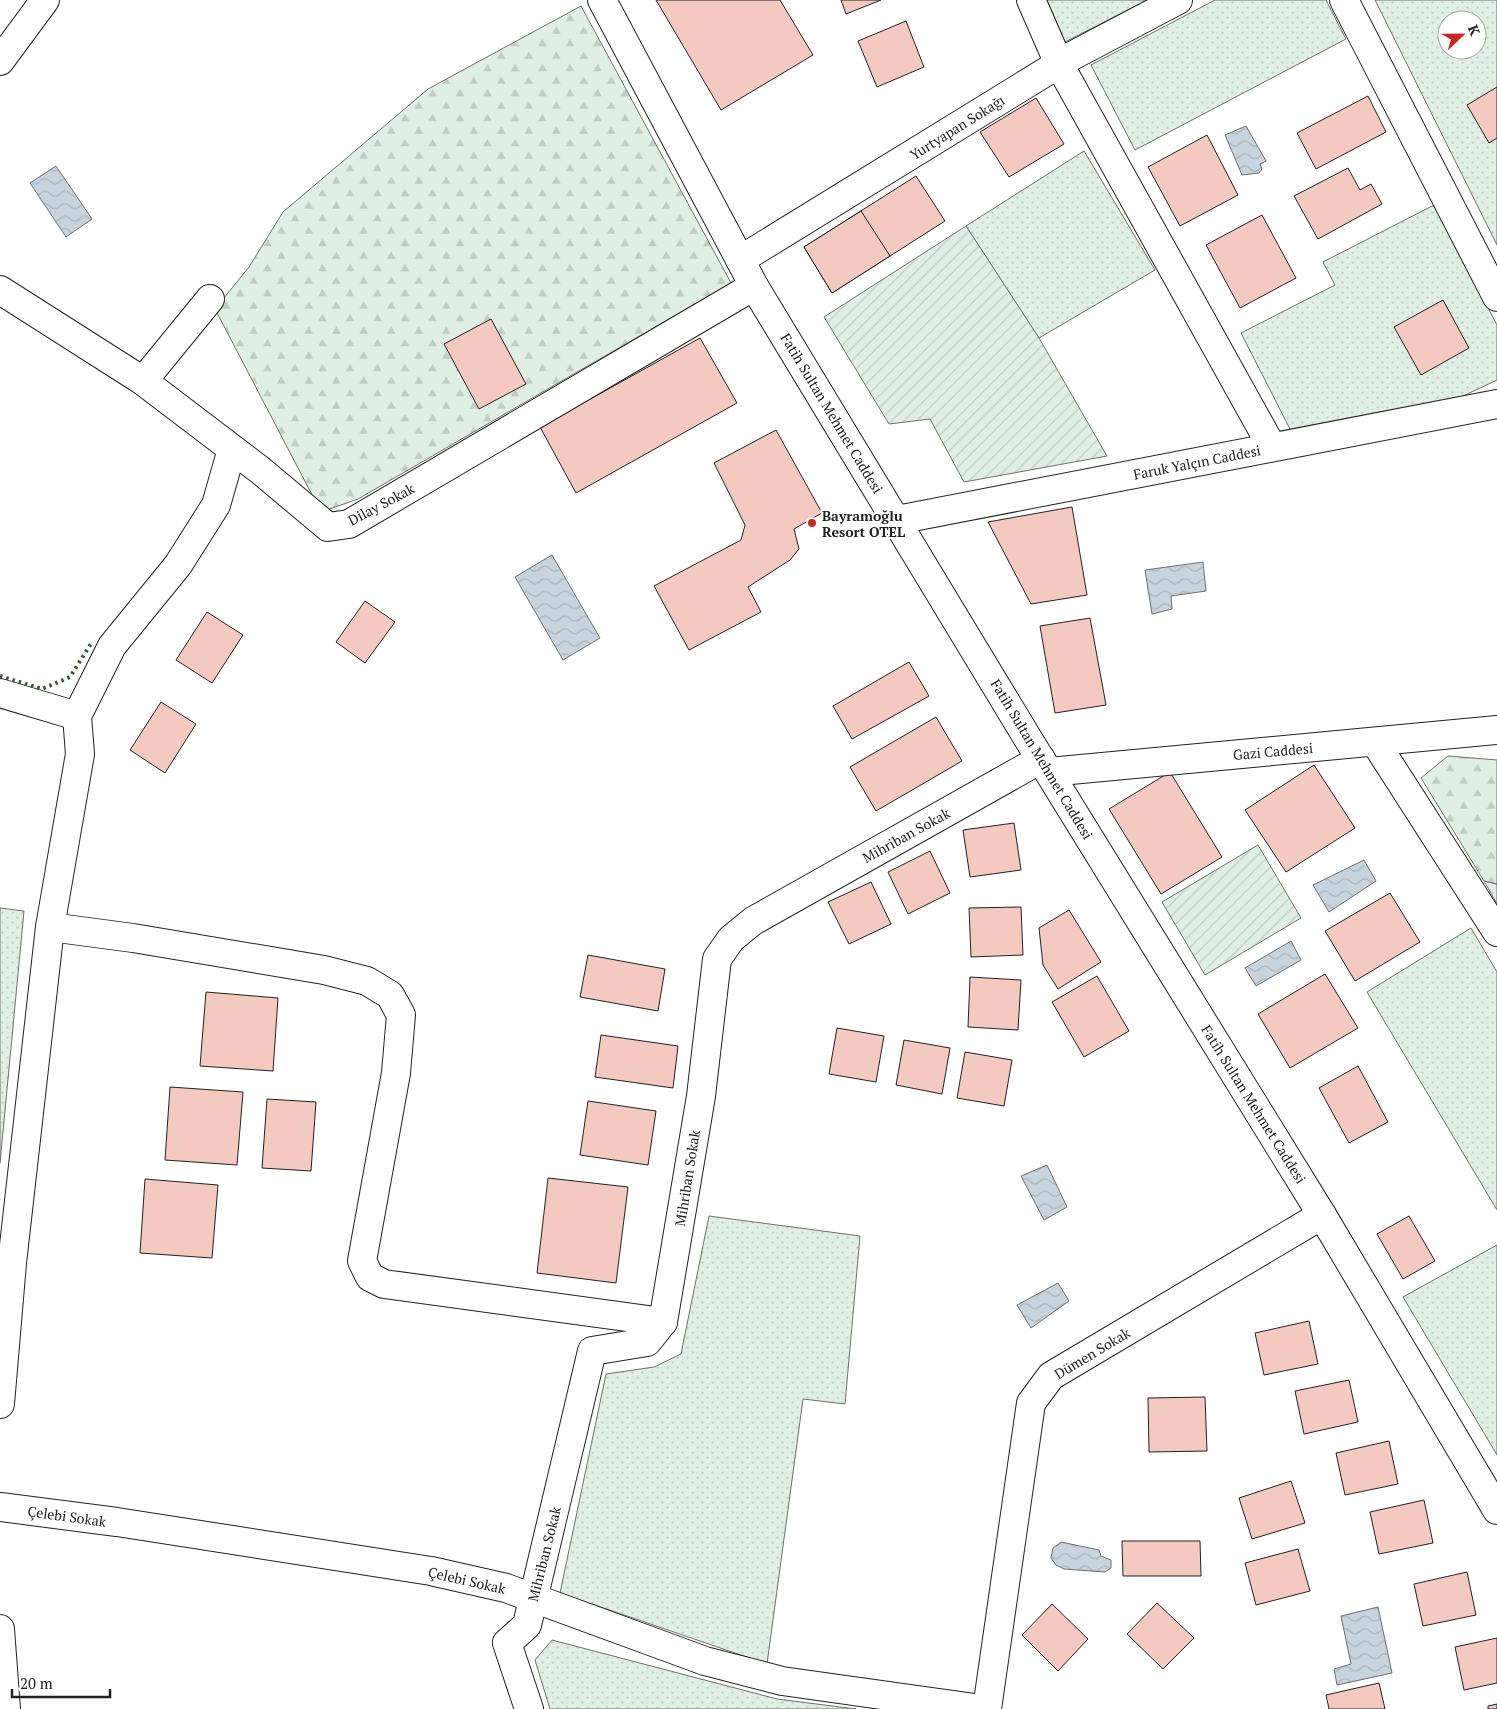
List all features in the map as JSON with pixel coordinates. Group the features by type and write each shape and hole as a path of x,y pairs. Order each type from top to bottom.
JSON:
{"street":[{"path":"0,61 46,0"},
{"name":"Fatih Sultan Mehmet Caddesi","path":"602,0 754,286 1045,765 1322,1215 1497,1510"},
{"path":"1031,0 1059,64 1272,447"},
{"name":"Yurtyapan Sokağı","path":"740,260 1059,64 1178,0"},
{"path":"1344,0 1497,297"},
{"name":"Dilay Sokak","path":"0,290 143,381 260,470 328,527 350,524 754,286"},
{"path":"143,381 210,299"},
{"name":"Faruk Yalçın Caddesi","path":"897,520 1497,404"},
{"path":"0,1404 12,1263 50,927 80,754 77,716 112,646 178,565 216,505 232,449"},
{"path":"0,693 77,716"},
{"name":"Gazi Caddesi","path":"1045,765 1375,742 1497,730"},
{"path":"1375,742 1497,932"},
{"name":"Mihriban Sokak","path":"529,1709 507,1643 527,1625 592,1351 647,1342 663,1322 701,1096 717,959 731,940 753,921 1045,765"},
{"path":"50,927 133,938 324,970 367,981 390,996 401,1015 396,1073 362,1262 370,1277 384,1284 663,1322"},
{"name":"Dümen Sokak","path":"987,1709 1031,1403 1051,1376 1322,1215"},
{"name":"Çelebi Sokak","path":"0,1506 117,1522 431,1571 506,1588 705,1662 782,1681 982,1709"},
{"path":"0,1629 6,1709"}],"green space":[{"path":"1047,0 1147,0 1065,42"},
{"path":"1215,0 1326,0 1346,39 1135,150 1091,65"},
{"path":"1375,0 1497,0 1497,245"},
{"path":"581,6 731,283 358,499 321,512 215,309 249,267 283,212 428,89"},
{"path":"1084,151 1155,270 1039,338 966,226"},
{"path":"1434,205 1497,325 1497,380 1459,398 1291,431 1241,333 1335,285 1323,262"},
{"path":"966,226 1039,338 1107,456 964,482 930,419 889,424 824,317"},
{"path":"1448,756 1497,760 1497,884 1484,881 1421,778"},
{"path":"1258,845 1301,918 1205,975 1162,902"},
{"path":"1484,881 1497,884 1497,904"},
{"path":"0,908 24,911 0,1163"},
{"path":"1471,928 1497,972 1497,1210 1367,992"},
{"path":"709,1216 860,1236 845,1404 803,1399 767,1664 560,1593 606,1374 654,1367 681,1354"},
{"path":"1497,1245 1497,1455 1403,1297"},
{"path":"552,1640 777,1699 856,1709 550,1709 535,1660"}],"water":[{"path":"1246,126 1266,161 1260,164 1262,169 1259,173 1242,175 1225,135"},
{"path":"56,166 92,219 66,237 30,183"},
{"path":"552,555 600,638 563,660 515,577"},
{"path":"1203,562 1206,591 1171,596 1172,609 1152,614 1145,570"},
{"path":"1364,860 1376,881 1329,912 1313,885"},
{"path":"1291,941 1301,960 1256,986 1245,968"},
{"path":"1047,1165 1067,1207 1044,1220 1021,1176"},
{"path":"1058,1283 1069,1301 1031,1328 1017,1305"},
{"path":"1061,1542 1099,1550 1101,1556 1111,1560 1111,1568 1105,1572 1064,1569 1056,1565 1051,1558 1053,1548"},
{"path":"1378,1607 1392,1673 1337,1685 1334,1669 1351,1664 1341,1616"}],"building":[{"path":"656,0 780,0 813,55 721,110"},
{"path":"841,0 881,0 846,14"},
{"path":"906,21 924,67 877,87 858,41"},
{"path":"1497,87 1497,138 1489,143 1467,105"},
{"path":"1368,96 1386,132 1316,169 1297,133"},
{"path":"1036,98 1064,144 1009,177 980,132"},
{"path":"1207,135 1238,195 1180,226 1148,167"},
{"path":"1348,168 1360,190 1371,184 1382,204 1318,239 1294,196"},
{"path":"916,176 945,221 832,293 804,247"},
{"path":"861,211 890,256 832,293 804,247"},
{"path":"1262,215 1296,278 1240,308 1206,245"},
{"path":"1443,300 1469,348 1421,375 1394,327"},
{"path":"491,319 526,384 479,409 444,344"},
{"path":"700,338 737,403 576,493 540,427"},
{"path":"776,430 822,513 794,529 799,549 790,560 748,587 761,612 689,650 654,586 741,540 745,525 714,463"},
{"path":"1072,507 1087,595 1031,604 988,522"},
{"path":"365,601 395,622 365,663 336,642"},
{"path":"207,612 243,635 212,683 176,660"},
{"path":"1090,618 1106,705 1055,713 1040,626"},
{"path":"909,662 929,696 852,739 833,706"},
{"path":"161,702 196,724 165,773 130,750"},
{"path":"936,717 962,761 876,811 850,767"},
{"path":"1314,765 1355,828 1286,872 1245,810"},
{"path":"1170,772 1222,857 1161,894 1109,809"},
{"path":"1014,823 1021,870 970,877 963,830"},
{"path":"930,851 950,893 908,914 888,872"},
{"path":"871,882 891,924 849,944 828,902"},
{"path":"1390,893 1420,942 1355,981 1325,931"},
{"path":"1021,907 1023,955 971,957 969,908"},
{"path":"1069,910 1101,962 1058,989 1043,965 1039,928"},
{"path":"588,955 665,969 658,1011 580,997"},
{"path":"1325,974 1358,1028 1290,1068 1258,1014"},
{"path":"1097,976 1129,1031 1084,1057 1052,1002"},
{"path":"970,977 1021,980 1018,1030 968,1027"},
{"path":"206,992 278,998 273,1071 200,1066"},
{"path":"837,1028 884,1036 876,1082 829,1074"},
{"path":"601,1035 678,1046 673,1088 595,1077"},
{"path":"904,1040 950,1048 942,1094 896,1085"},
{"path":"965,1052 1012,1060 1004,1106 957,1098"},
{"path":"1358,1066 1388,1122 1349,1143 1319,1088"},
{"path":"170,1087 243,1092 237,1165 165,1160"},
{"path":"267,1099 316,1102 311,1171 262,1168"},
{"path":"588,1101 656,1111 648,1165 580,1155"},
{"path":"548,1178 628,1187 616,1283 537,1273"},
{"path":"145,1179 218,1185 212,1258 140,1253"},
{"path":"1409,1216 1435,1261 1403,1279 1377,1234"},
{"path":"1309,1321 1318,1364 1264,1375 1255,1333"},
{"path":"1349,1380 1358,1422 1304,1434 1295,1391"},
{"path":"1205,1397 1207,1451 1149,1452 1148,1398"},
{"path":"1389,1441 1398,1484 1345,1495 1336,1453"},
{"path":"1291,1481 1305,1523 1252,1539 1239,1498"},
{"path":"1424,1500 1433,1543 1379,1554 1370,1512"},
{"path":"1122,1541 1200,1541 1201,1576 1123,1576"},
{"path":"1298,1549 1310,1591 1256,1605 1245,1563"},
{"path":"1467,1572 1476,1615 1423,1626 1414,1584"},
{"path":"1157,1603 1194,1638 1163,1669 1127,1634"},
{"path":"1052,1604 1088,1639 1058,1671 1022,1635"},
{"path":"1497,1638 1497,1683 1464,1690 1455,1647"},
{"path":"1379,1683 1385,1709 1329,1709 1326,1695"},
{"path":"1497,1704 1497,1709 1488,1709 1488,1706"}],"hedge":[{"path":"0,676 42,689 70,677 92,642"}],"place":[{"name":"Bayramoğlu Resort OTEL","path":"812,523"}]}
